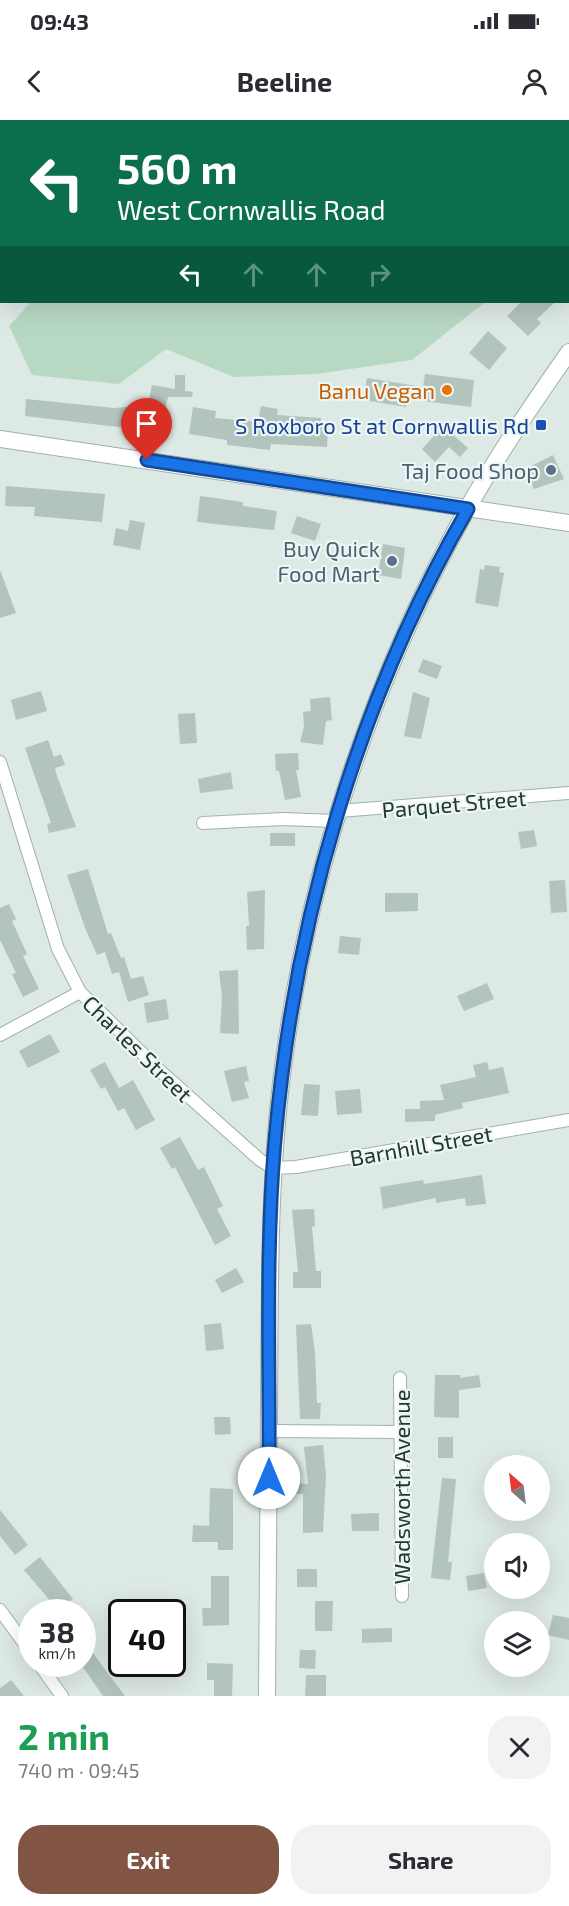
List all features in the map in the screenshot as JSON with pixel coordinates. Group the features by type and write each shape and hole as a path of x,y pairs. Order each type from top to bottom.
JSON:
{"street":[{"path":"267,1696 273,1168 282,1077 302,957 338,816 382,688 413,614 468,509 528,411 569,352"},
{"path":"0,439 569,523"},
{"name":"Charles Street","path":"0,762 58,949 80,992 205,1112 273,1168"},
{"name":"Parquet Street","path":"203,823 338,816 569,793"},
{"path":"0,1035 80,992"},
{"name":"Barnhill Street","path":"273,1168 296,1167 569,1120"},
{"name":"Wadsworth Avenue","path":"400,1378 402,1596"},
{"path":"269,1431 401,1432"},
{"path":"0,1610 18,1635"},
{"path":"48,1677 62,1696"}],"green space":[{"path":"30,303 484,303 412,360 316,374 234,377 166,349 119,384 32,375 9,326"}],"building":[{"path":"520,303 554,303 537,319 541,323 528,336 507,316"},
{"path":"488,331 507,348 489,370 469,353"},
{"path":"425,374 474,380 471,407 407,399 406,407 363,400 367,378 423,387"},
{"path":"175,375 185,375 185,391 193,392 192,397 168,397 160,428 145,425 118,427 25,416 26,399 114,408 148,405 152,385 175,389"},
{"path":"261,406 278,409 277,415 321,418 321,426 328,426 327,447 271,444 270,450 227,445 227,440 189,434 193,407 216,411 215,418 258,422"},
{"path":"443,426 468,448 460,457 449,447 435,462 422,449"},
{"path":"553,455 564,479 534,489 525,469"},
{"path":"6,486 105,494 102,522 34,516 35,507 5,506"},
{"path":"200,496 243,502 243,506 277,511 274,530 197,522"},
{"path":"297,516 321,524 315,541 291,533"},
{"path":"130,520 145,523 140,550 113,545 116,528 128,531"},
{"name":"Buy Quick Food Mart","path":"383,544 405,548 401,579 378,575"},
{"path":"485,565 500,567 499,572 504,573 498,607 475,603 480,569 484,570"},
{"path":"0,570 16,613 0,618"},
{"path":"423,659 442,666 437,679 418,672"},
{"path":"41,691 47,711 16,720 11,700"},
{"path":"413,692 430,698 421,739 404,736"},
{"path":"330,697 332,720 326,721 323,745 300,742 304,727 303,712 311,711 310,699"},
{"path":"195,713 197,743 180,744 178,714"},
{"path":"48,740 54,757 61,754 65,765 55,768 76,827 49,833 47,824 51,823 25,748"},
{"path":"298,753 299,770 296,770 301,797 285,800 279,771 276,771 275,754"},
{"path":"231,772 233,789 200,793 198,779"},
{"path":"534,830 537,846 521,849 518,832"},
{"path":"270,833 295,833 295,846 270,846"},
{"path":"88,869 108,934 111,933 121,958 124,957 131,979 143,976 149,995 128,1002 119,972 112,974 105,952 97,955 67,875"},
{"path":"565,880 567,912 551,913 549,881"},
{"path":"265,890 264,949 247,950 246,926 249,926 247,892"},
{"path":"385,893 418,893 418,911 385,912"},
{"path":"9,904 16,919 12,921 27,954 23,956 39,989 23,997 12,974 16,973 0,940 0,908"},
{"path":"340,936 361,938 359,955 338,953"},
{"path":"238,970 239,1034 220,1033 222,997 219,971"},
{"path":"487,983 494,999 464,1011 457,996"},
{"path":"166,999 169,1019 147,1023 144,1003"},
{"path":"50,1034 60,1052 28,1068 19,1051"},
{"path":"105,1062 119,1088 133,1080 155,1120 136,1130 124,1108 118,1111 105,1087 101,1089 90,1070"},
{"path":"487,1062 489,1070 503,1067 509,1093 462,1103 463,1108 435,1115 435,1121 405,1122 405,1109 420,1109 420,1101 444,1100 440,1085 476,1077 473,1065"},
{"path":"246,1066 249,1081 244,1082 249,1098 232,1102 224,1071"},
{"path":"304,1084 320,1085 318,1116 301,1115"},
{"path":"360,1089 362,1113 337,1115 335,1091"},
{"path":"180,1137 198,1170 204,1167 223,1206 217,1209 231,1236 215,1245 175,1167 172,1169 160,1148"},
{"path":"482,1175 486,1204 466,1206 465,1198 436,1203 436,1198 383,1209 380,1187 423,1180 424,1184"},
{"path":"314,1209 315,1226 312,1227 316,1271 321,1271 321,1288 293,1288 293,1272 298,1272 292,1210"},
{"path":"236,1268 244,1282 222,1293 215,1280"},
{"path":"221,1323 224,1349 206,1351 204,1325"},
{"path":"311,1324 315,1352 317,1403 321,1403 320,1419 300,1419 296,1325"},
{"path":"435,1375 460,1375 460,1378 479,1375 481,1387 459,1390 459,1418 434,1417"},
{"path":"214,1417 230,1417 231,1434 215,1435"},
{"path":"438,1437 453,1437 453,1458 438,1458"},
{"path":"323,1445 326,1476 323,1532 303,1533 303,1494 291,1494 291,1483 308,1484 304,1447"},
{"path":"442,1478 456,1479 448,1562 452,1562 450,1580 431,1578"},
{"path":"210,1488 233,1489 233,1550 218,1550 218,1542 192,1542 193,1525 209,1526"},
{"path":"0,1510 28,1545 15,1555 0,1536"},
{"path":"379,1513 379,1531 352,1531 351,1514"},
{"path":"40,1557 73,1599 49,1599 24,1570"},
{"path":"297,1569 317,1569 317,1587 297,1587"},
{"path":"484,1573 484,1588 468,1591 466,1576"},
{"path":"211,1576 229,1576 229,1625 203,1626 202,1608 211,1608"},
{"path":"315,1601 333,1601 332,1631 315,1631"},
{"path":"553,1615 569,1618 569,1640 550,1635"},
{"path":"392,1628 392,1642 362,1643 362,1629"},
{"path":"300,1650 316,1650 315,1669 299,1668"},
{"path":"96,1657 108,1673 108,1677 111,1677 125,1696 103,1696 90,1677 96,1677"},
{"path":"207,1663 233,1664 232,1696 214,1696 214,1680 207,1680"},
{"path":"306,1675 326,1675 326,1696 305,1696"},
{"path":"11,1680 24,1696 0,1696 0,1688"}],"place":[{"name":"Banu Vegan","path":"447,390"},
{"name":"S Roxboro St at Cornwallis Rd","path":"541,425"},
{"name":"Taj Food Shop","path":"551,470"},
{"name":"Buy Quick Food Mart","path":"392,561"}],"route":[{"path":"147,460 468,509 413,614 382,688 339,811 302,957 283,1065 273,1168 269,1478"}]}
